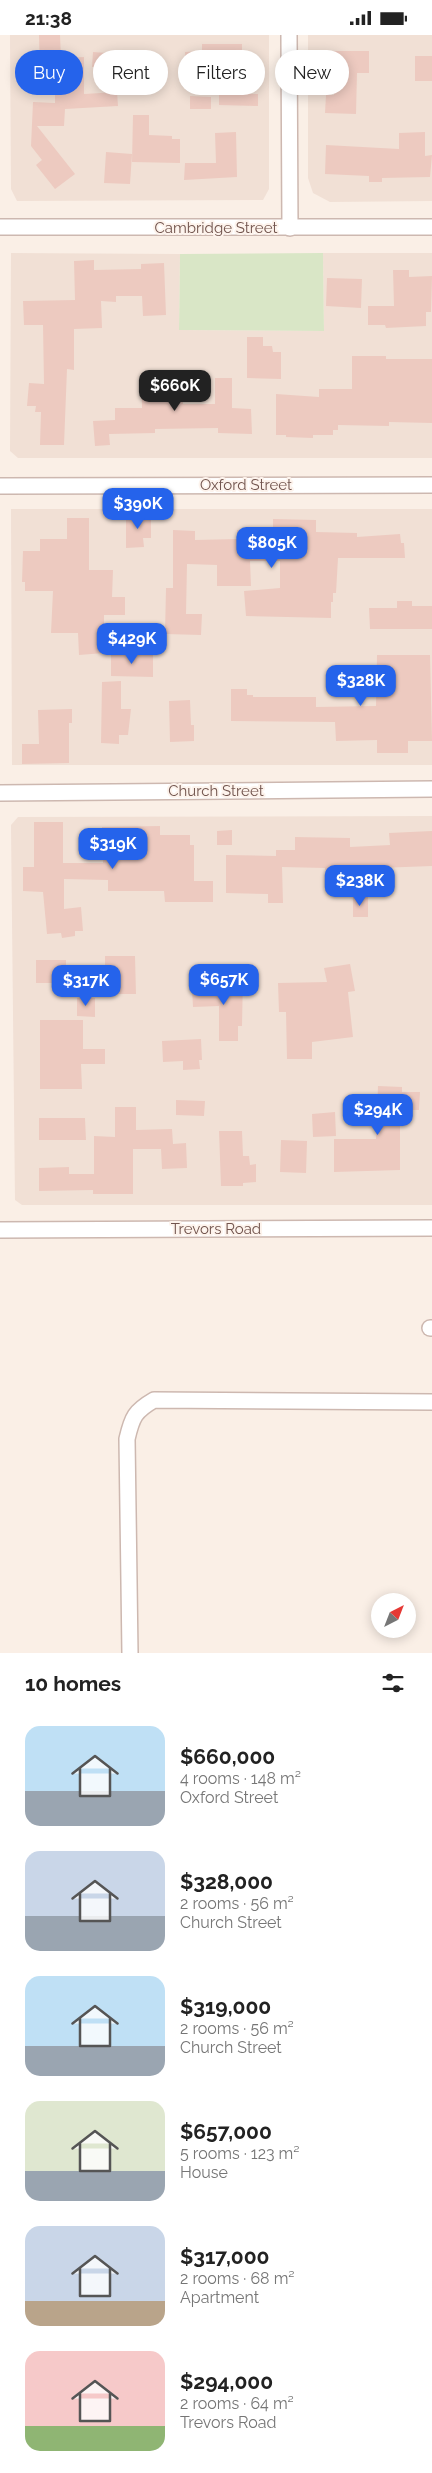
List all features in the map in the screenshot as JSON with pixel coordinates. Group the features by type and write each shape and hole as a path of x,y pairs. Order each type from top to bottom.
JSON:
{"street":[{"path":"289,35 290,228"},
{"name":"Cambridge Street","path":"0,227 432,227"},
{"name":"Oxford Street","path":"0,486 432,485"},
{"name":"Church Street","path":"0,793 432,789"},
{"name":"Trevors Road","path":"0,1230 432,1228"},
{"path":"130,1653 127,1439 131,1419 141,1408 154,1400 432,1402"}],"shaded area":[{"path":"10,35 269,35 269,189 263,200 17,201 11,189"},
{"path":"308,35 432,35 432,201 330,202 313,193 308,178 308,95 349,95 349,50 308,50"},
{"path":"11,253 180,254 179,330 324,331 323,253 432,253 432,458 18,458 10,451"},
{"path":"11,509 432,509 432,765 12,765"},
{"path":"432,816 432,1205 22,1205 15,1200 11,825 18,817"}],"green space":[{"path":"323,253 324,331 179,330 180,254"}],"building":[{"path":"39,35 60,35 61,50 39,50"},
{"path":"202,44 242,44 242,50 202,50"},
{"path":"349,51 369,51 369,73 357,73 356,114 325,113 326,95 349,95"},
{"path":"415,56 432,56 432,81 415,81"},
{"path":"84,57 84,94 117,95 118,106 65,109 64,126 37,126 75,174 55,189 36,165 42,160 31,146 33,102 55,103 55,95 83,95"},
{"path":"219,95 258,95 258,106 219,105"},
{"path":"190,96 211,97 211,109 190,109"},
{"path":"133,115 149,115 149,135 172,136 172,139 180,139 180,163 132,162"},
{"path":"236,132 237,177 184,180 185,163 216,163 215,133"},
{"path":"425,132 425,156 432,155 430,177 382,178 382,182 369,182 369,176 325,174 326,145 399,149 399,133"},
{"path":"106,152 132,154 130,184 104,183"},
{"path":"94,260 94,270 141,269 141,264 164,263 166,315 143,316 142,296 116,296 116,302 101,301 102,328 74,329 74,370 67,369 64,445 40,445 41,412 35,412 36,406 27,406 29,383 44,384 43,325 24,325 23,301 75,300 74,261"},
{"path":"393,270 409,270 409,277 432,276 431,312 426,312 426,326 386,328 385,325 368,325 368,306 394,306"},
{"path":"327,278 362,279 361,308 326,306"},
{"path":"247,337 263,337 263,346 272,346 273,352 281,352 281,379 247,378"},
{"path":"352,356 386,356 386,359 432,359 432,423 389,422 389,426 338,425 338,430 333,430 333,435 313,435 313,438 276,435 276,394 319,397 319,389 352,389"},
{"path":"141,373 172,373 172,382 176,382 176,397 183,397 183,404 215,404 215,378 232,378 232,408 251,409 252,434 218,433 218,428 155,429 155,433 109,434 110,445 95,446 93,421 115,420 115,408 142,408"},
{"path":"151,515 151,538 143,538 144,547 126,548 126,516"},
{"path":"67,518 89,518 89,570 113,570 112,597 125,597 125,615 104,615 104,653 79,655 78,633 51,633 53,591 25,591 25,582 22,582 23,551 40,551 40,539 67,539"},
{"path":"273,519 316,520 316,532 357,533 357,537 400,534 401,543 404,543 405,558 338,558 336,593 333,593 333,602 331,602 331,618 246,616 244,591 280,588 280,561 250,561 251,586 217,586 217,565 187,564 186,614 202,614 201,635 165,634 166,588 173,588 173,530 195,531 195,540 237,539 237,530 273,529"},
{"path":"397,601 412,601 412,606 432,606 432,629 370,629 369,608 397,608"},
{"path":"111,652 153,653 153,677 111,676"},
{"path":"377,655 430,655 432,741 408,741 408,753 377,753 377,740 336,741 335,722 231,721 231,689 247,689 247,695 253,695 253,697 316,697 316,707 376,706"},
{"path":"121,681 121,709 131,709 128,735 119,735 119,744 101,743 102,682"},
{"path":"190,700 191,725 194,725 194,741 170,742 169,701"},
{"path":"72,709 72,723 69,723 69,763 22,764 22,744 39,744 38,710"},
{"path":"34,822 63,822 63,863 103,863 102,827 160,826 160,835 190,835 190,845 194,845 194,881 213,881 213,902 165,902 164,891 108,891 108,880 64,879 64,909 81,907 83,931 75,931 75,936 62,938 61,933 47,934 43,892 23,891 23,867 34,867"},
{"path":"232,830 232,845 217,845 217,831"},
{"path":"432,831 432,866 325,870 325,868 282,867 283,903 268,903 268,894 226,893 226,855 276,856 276,850 295,850 295,837 350,838 350,847 390,845 389,833"},
{"path":"353,896 368,896 368,917 353,917"},
{"path":"105,956 135,956 136,994 105,994"},
{"path":"36,960 66,960 66,983 36,983"},
{"path":"350,964 355,991 348,992 353,1037 312,1042 312,1059 287,1059 286,1012 279,1012 278,983 327,982 324,968"},
{"path":"230,976 243,976 242,1026 238,1026 238,1041 219,1041 219,1006 193,1007 192,989 220,989 220,983 230,983"},
{"path":"77,998 95,998 95,1017 77,1016"},
{"path":"40,1020 83,1020 83,1049 105,1049 105,1064 81,1064 82,1089 40,1089"},
{"path":"201,1039 202,1060 199,1060 200,1069 183,1070 183,1061 163,1062 162,1041"},
{"path":"378,1086 402,1087 402,1092 420,1092 419,1110 400,1110 400,1170 334,1172 334,1139 376,1139"},
{"path":"176,1100 205,1101 204,1116 176,1115"},
{"path":"115,1107 136,1107 136,1130 172,1129 173,1144 186,1143 187,1168 162,1169 161,1149 133,1149 133,1194 93,1194 93,1190 39,1191 39,1168 69,1167 69,1174 94,1174 94,1136 115,1137"},
{"path":"335,1112 336,1136 313,1137 312,1114"},
{"path":"39,1118 85,1118 86,1140 39,1140"},
{"path":"219,1131 242,1131 243,1156 249,1156 250,1165 256,1164 256,1182 243,1183 243,1186 221,1186"},
{"path":"281,1140 307,1141 306,1173 280,1172"}]}
